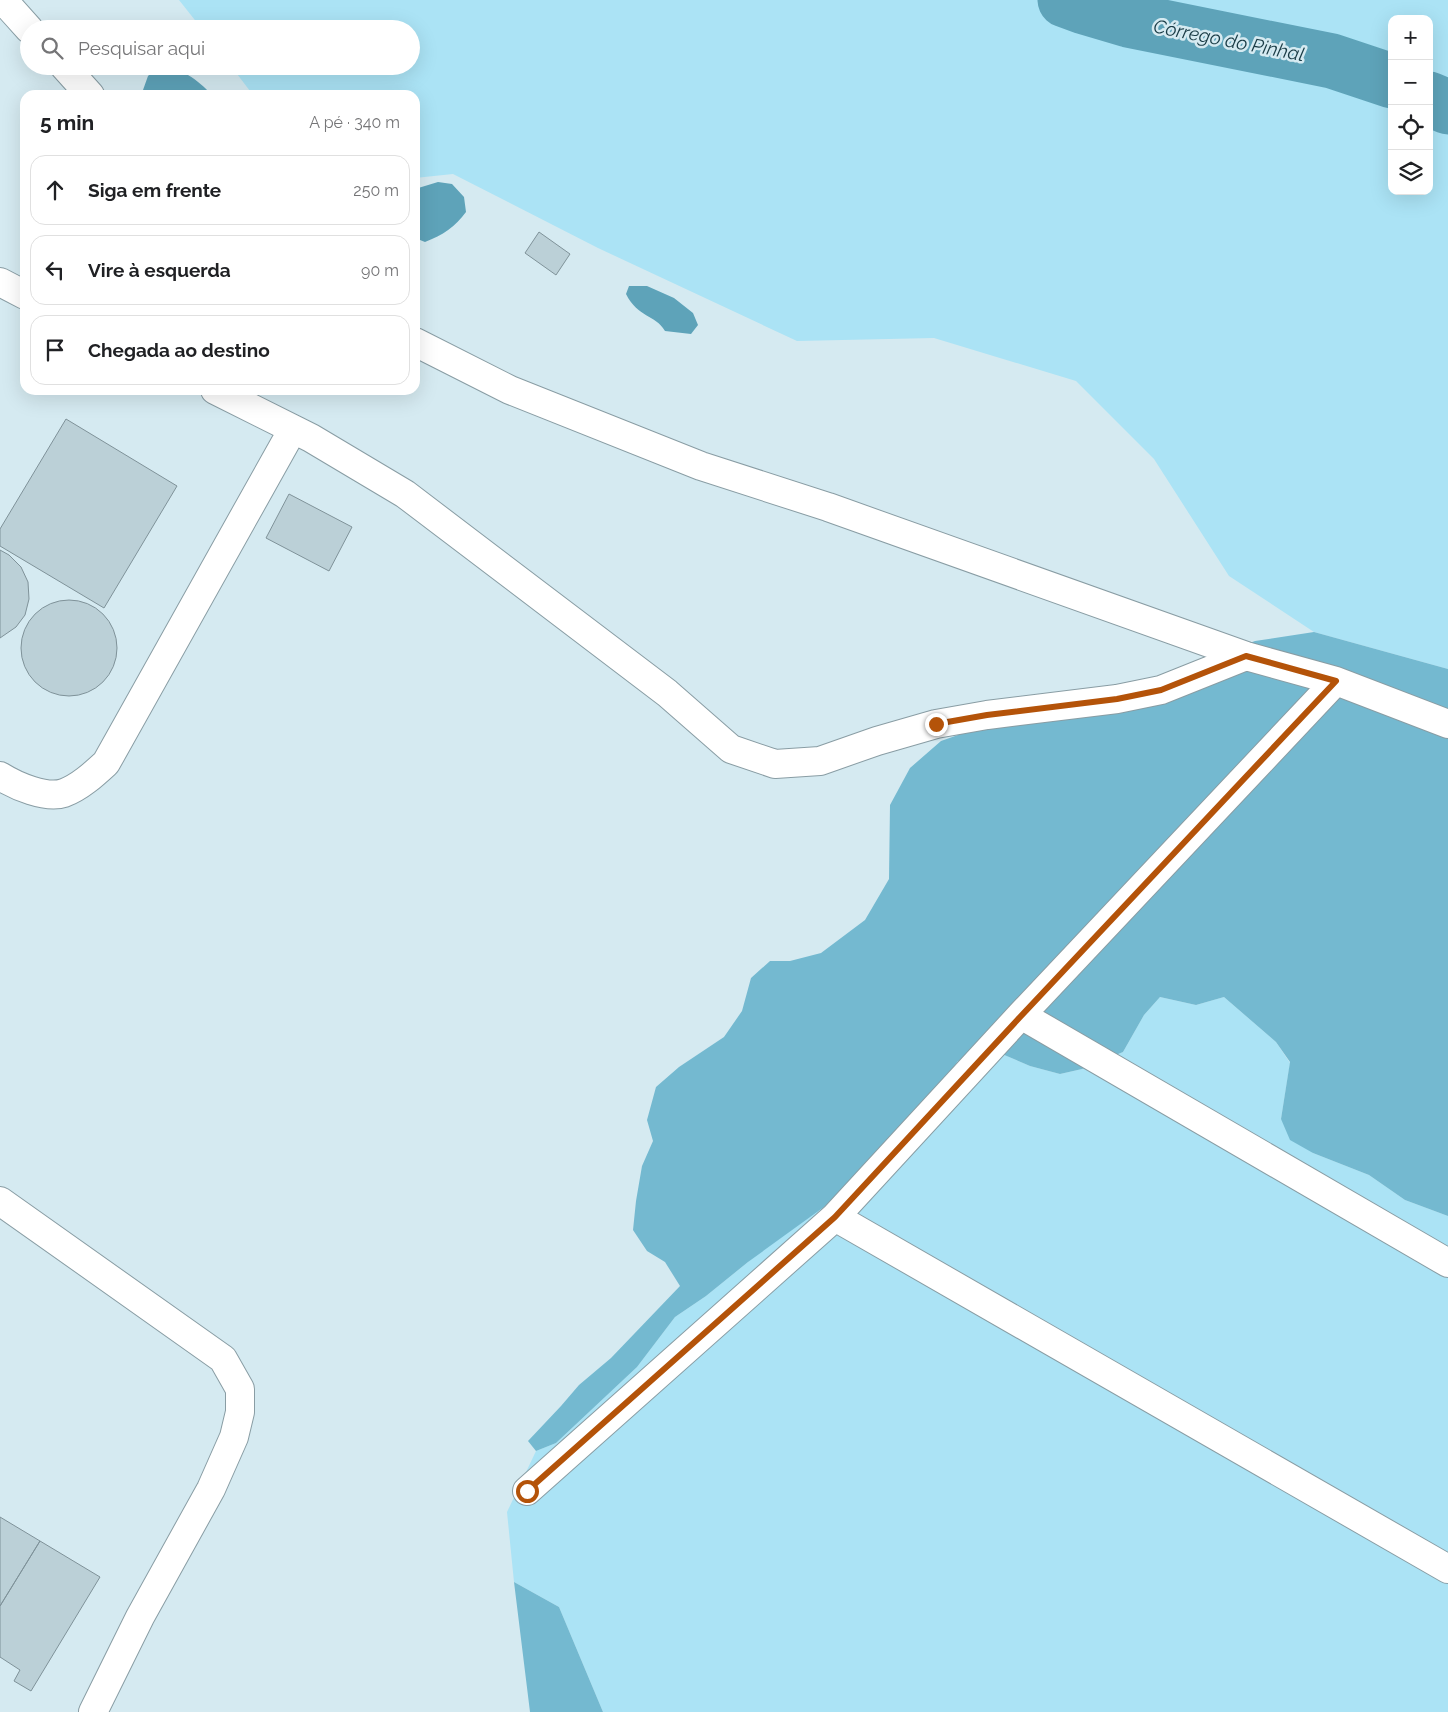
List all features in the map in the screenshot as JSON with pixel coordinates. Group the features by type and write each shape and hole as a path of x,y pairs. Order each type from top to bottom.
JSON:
{"street":[{"path":"3,0 21,20"},
{"path":"72,75 86,90"},
{"path":"0,282 20,292"},
{"path":"420,345 510,390 701,466 838,510 1246,656 1336,681 1448,724"},
{"path":"225,395 293,429 405,494 667,693 731,749 775,764 820,761 876,741 936,724 987,715 1117,699 1161,690 1246,656"},
{"path":"0,776 41,794 63,793 87,779 106,762 293,429"},
{"path":"527,1491 835,1217 1336,681"},
{"path":"1021,1016 1448,1263"},
{"path":"0,1200 223,1360 240,1389 240,1412 234,1437 211,1489 140,1617 93,1712"},
{"path":"835,1217 1448,1569"}],"shaded area":[{"path":"179,0 1448,0 1448,669 1314,632 1229,576 1154,459 1076,381 934,338 797,341 598,248 453,174 420,177 420,90 249,90 238,75 420,75 420,20 195,20"},
{"path":"188,75 207,90 143,90 148,76"},
{"path":"438,182 452,184 464,197 466,212 448,230 425,242 420,240 420,187"},
{"path":"629,286 647,286 674,298 693,313 698,325 691,334 665,331 656,321 641,312 631,302 626,294"},
{"path":"1314,632 1448,669 1448,1216 1405,1200 1369,1175 1313,1153 1290,1140 1281,1119 1290,1062 1276,1042 1224,997 1196,1005 1160,997 1144,1015 1123,1052 1082,1069 1060,1074 1030,1066 1002,1054 958,1061 933,1095 835,1199 675,1317 637,1367 556,1443 536,1451 528,1441 579,1385 611,1358 680,1286 665,1262 647,1251 633,1230 642,1166 653,1141 647,1120 656,1087 679,1067 724,1037 742,1011 751,978 770,961 790,961 821,953 865,920 889,879 890,805 910,768 941,741 975,729 1141,685 1255,641"},
{"path":"1160,997 1196,1005 1224,997 1276,1042 1290,1063 1281,1119 1313,1153 1369,1175 1405,1200 1448,1216 1448,1712 603,1712 559,1607 514,1582 507,1512 536,1451 556,1443 637,1367 675,1317 706,1296 748,1262 933,1095 958,1061 1002,1054 1030,1066 1060,1074 1082,1069 1123,1052 1144,1015"},
{"path":"514,1582 559,1607 603,1712 530,1712"}],"building":[{"path":"539,232 570,254 556,275 525,253"},
{"path":"66,419 177,486 104,608 0,546 0,529"},
{"path":"289,494 352,527 329,571 266,538"},
{"path":"0,550 9,555 21,567 28,582 29,599 25,615 16,627 0,638"},
{"path":"69,600 87,604 103,614 113,630 117,648 113,666 103,682 87,692 69,696 51,692 35,682 25,666 21,648 25,630 35,614 51,604"},
{"path":"0,1517 40,1541 0,1606"},
{"path":"40,1541 100,1577 31,1691 14,1681 20,1670 0,1657 0,1606"}],"waterway":[{"name":"Córrego do Pinhal","path":"1065,0 1128,20 1332,61 1388,80"},
{"name":"Córrego do Pinhal","path":"1433,101 1448,107"}],"route":[{"path":"527,1491 835,1217 1336,681 1246,656 1161,690 1117,699 987,715 936,724"}]}
